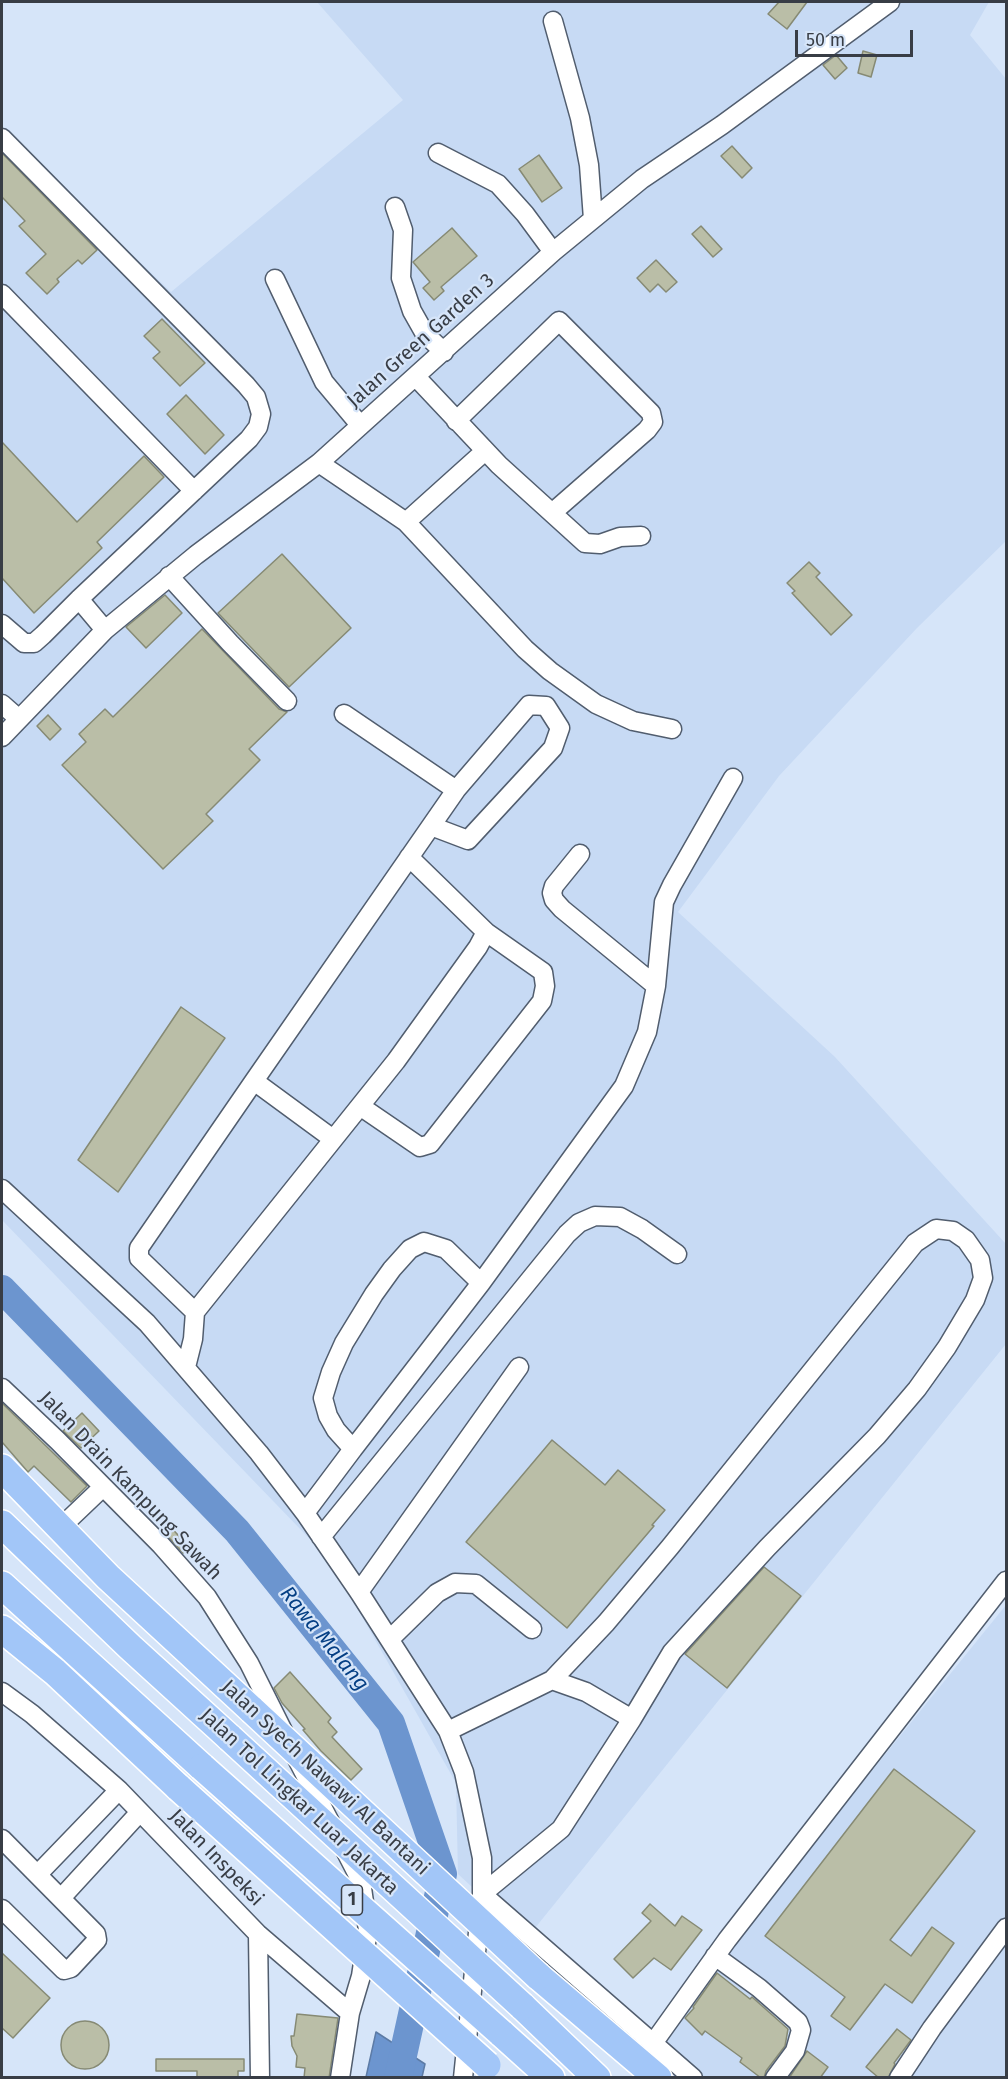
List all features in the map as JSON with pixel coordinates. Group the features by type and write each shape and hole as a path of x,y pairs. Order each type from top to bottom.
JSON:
{"highway":[{"name":"Jalan Syech Nawawi Al Bantani","path":"2,1468 108,1577 538,1976 658,2078"},
{"name":"Jalan Tol Lingkar Luar Jakarta","path":"2,1524 130,1647 522,2006 597,2078"},
{"name":"Jalan Tol Lingkar Luar Jakarta","path":"2,1585 551,2078"},
{"path":"2,1629 54,1672 179,1788 494,2071"}],"street":[{"name":"Jalan Green Garden 3","path":"2,737 105,630 169,576 319,463 416,378 553,252 642,179 722,125 890,2"},
{"path":"553,21 580,118 589,165 593,219"},
{"path":"2,138 256,397 261,414 258,427 249,439 79,599 43,636 34,642 24,643 2,624"},
{"path":"438,153 498,184 525,214 553,252"},
{"path":"395,207 403,230 401,278 412,311 425,334 444,352"},
{"path":"275,279 324,382 360,425"},
{"path":"2,294 194,491"},
{"path":"456,421 559,321 651,413 653,422 647,430 552,513"},
{"path":"416,378 485,451 585,543 600,544 621,537 641,536"},
{"path":"406,522 485,451"},
{"path":"319,463 406,522 525,649 550,671 596,704 633,721 672,729"},
{"path":"169,576 287,701"},
{"path":"79,599 105,630"},
{"path":"2,704 19,719"},
{"path":"195,1312 139,1258 139,1248 254,1081 410,857 431,826 456,790 529,705 546,706 560,728 553,748 468,840 431,826"},
{"path":"344,714 456,790"},
{"path":"305,1513 481,1283 624,1086 647,1032 656,986 664,902 733,778"},
{"path":"580,854 554,886 552,893 554,900 656,986"},
{"path":"360,1106 420,1147 430,1144 542,1001 545,986 543,972 486,932 410,857"},
{"path":"186,1366 193,1339 195,1312 403,1052 478,947 486,932"},
{"path":"254,1081 333,1139"},
{"path":"2,1189 147,1323 259,1453 305,1513 359,1592 448,1731 464,1772 482,1858 482,1894 463,2078"},
{"path":"321,1537 579,1222 595,1216 620,1217 642,1229 677,1254"},
{"path":"448,1731 552,1680 606,1623 670,1547 915,1243 936,1229 953,1231 966,1240 980,1260 983,1278 975,1300 947,1347 917,1389 877,1436 781,1533 672,1652 561,1829 482,1894"},
{"path":"353,1449 327,1416 323,1398 331,1372 344,1343 392,1269 410,1249 424,1242 446,1249 481,1283"},
{"path":"359,1592 519,1367"},
{"name":"Jalan Drain Kampung Sawah","path":"2,1388 161,1545 207,1597 249,1663 361,1881 369,1930 361,1976 350,2013"},
{"path":"60,1528 103,1487"},
{"path":"654,2042 715,1956 1006,1581"},
{"path":"390,1639 437,1593 456,1583 476,1584 532,1629"},
{"path":"552,1680 586,1692 632,1719"},
{"name":"Jalan Inspeksi","path":"2,1692 32,1714 119,1790 258,1934 350,2013"},
{"path":"38,1874 119,1790"},
{"path":"62,1897 140,1812"},
{"path":"2,1839 62,1897 96,1934 97,1940 71,1968 64,1970 2,1909"},
{"path":"482,1894 693,2078"},
{"path":"899,2078 932,2028 1006,1928"},
{"path":"258,1934 260,2078"},
{"path":"715,1956 759,1988 798,2022 801,2030 795,2051 775,2078"},
{"path":"340,2078 350,2013"}],"shaded area":[{"path":"317,2 989,2 970,35 1006,79 1006,541 917,628 779,776 678,912 835,1057 1006,1244 1006,1344 527,1938 458,1874 456,1783 330,1560 2,1220 2,129 171,292 403,100"},
{"path":"1006,1605 1006,2077 675,2077 646,2050"}],"water":[{"path":"376,2032 425,2064 422,2077 366,2077"}],"building":[{"path":"779,2 807,2 787,29 768,14"},
{"path":"863,51 877,55 871,77 858,73"},
{"path":"836,55 847,68 835,79 823,65"},
{"path":"732,146 752,168 742,178 721,156"},
{"path":"2,153 97,250 82,264 78,260 57,279 59,282 47,294 26,273 46,254 19,226 25,221 2,197"},
{"path":"539,155 562,188 542,202 519,169"},
{"path":"701,226 722,249 713,257 692,234"},
{"path":"452,228 477,256 441,287 444,291 434,300 423,288 430,282 413,262"},
{"path":"656,260 677,282 666,292 658,284 650,292 637,278"},
{"path":"162,319 205,363 180,386 153,358 160,352 144,336"},
{"path":"186,395 224,435 205,454 167,414"},
{"path":"2,442 77,522 144,456 164,477 97,542 102,548 34,613 2,578"},
{"path":"282,554 351,628 289,687 218,613"},
{"path":"809,562 820,573 816,577 852,615 831,635 792,593 795,591 787,583"},
{"path":"165,595 182,613 146,648 126,627"},
{"path":"202,629 279,709 287,712 249,749 260,760 206,814 213,821 163,869 62,765 86,742 79,734 105,709 113,717"},
{"path":"48,715 61,729 50,740 37,726"},
{"path":"181,1007 225,1038 118,1192 78,1160"},
{"path":"2,1403 87,1486 71,1502 34,1466 28,1472 2,1442"},
{"path":"82,1413 99,1431 81,1448 63,1431"},
{"path":"552,1440 605,1485 618,1470 665,1510 567,1628 466,1542"},
{"path":"166,1522 189,1547 183,1553 160,1528"},
{"path":"764,1567 801,1596 727,1688 685,1654"},
{"path":"290,1672 331,1718 328,1722 337,1732 332,1737 362,1769 351,1780 321,1751 282,1703 274,1688"},
{"path":"894,1769 975,1831 890,1940 911,1956 932,1927 954,1943 912,2003 885,1984 850,2030 831,2016 845,1997 765,1936"},
{"path":"650,1904 675,1926 682,1916 702,1930 671,1970 654,1958 633,1978 614,1959 651,1921 642,1913"},
{"path":"2,1953 50,1998 13,2038 2,2028"},
{"path":"717,1973 750,1999 752,1997 788,2029 785,2046 766,2071 764,2078 740,2062 742,2058 705,2031 702,2035 685,2018"},
{"path":"297,2014 338,2018 329,2078 304,2078 305,2068 296,2067 297,2056 292,2046 291,2036 294,2036"},
{"path":"85,2021 102,2028 109,2045 102,2062 85,2069 68,2062 61,2045 68,2028"},
{"path":"897,2029 911,2040 894,2063 888,2078 879,2078 866,2067"},
{"path":"807,2051 828,2067 820,2078 789,2078"},
{"path":"156,2059 244,2059 244,2071 238,2071 238,2077 197,2078 197,2071 156,2071"}],"waterway":[{"name":"Rawa Malang","path":"2,1289 237,1531 391,1723 443,1874 398,2078"}]}
